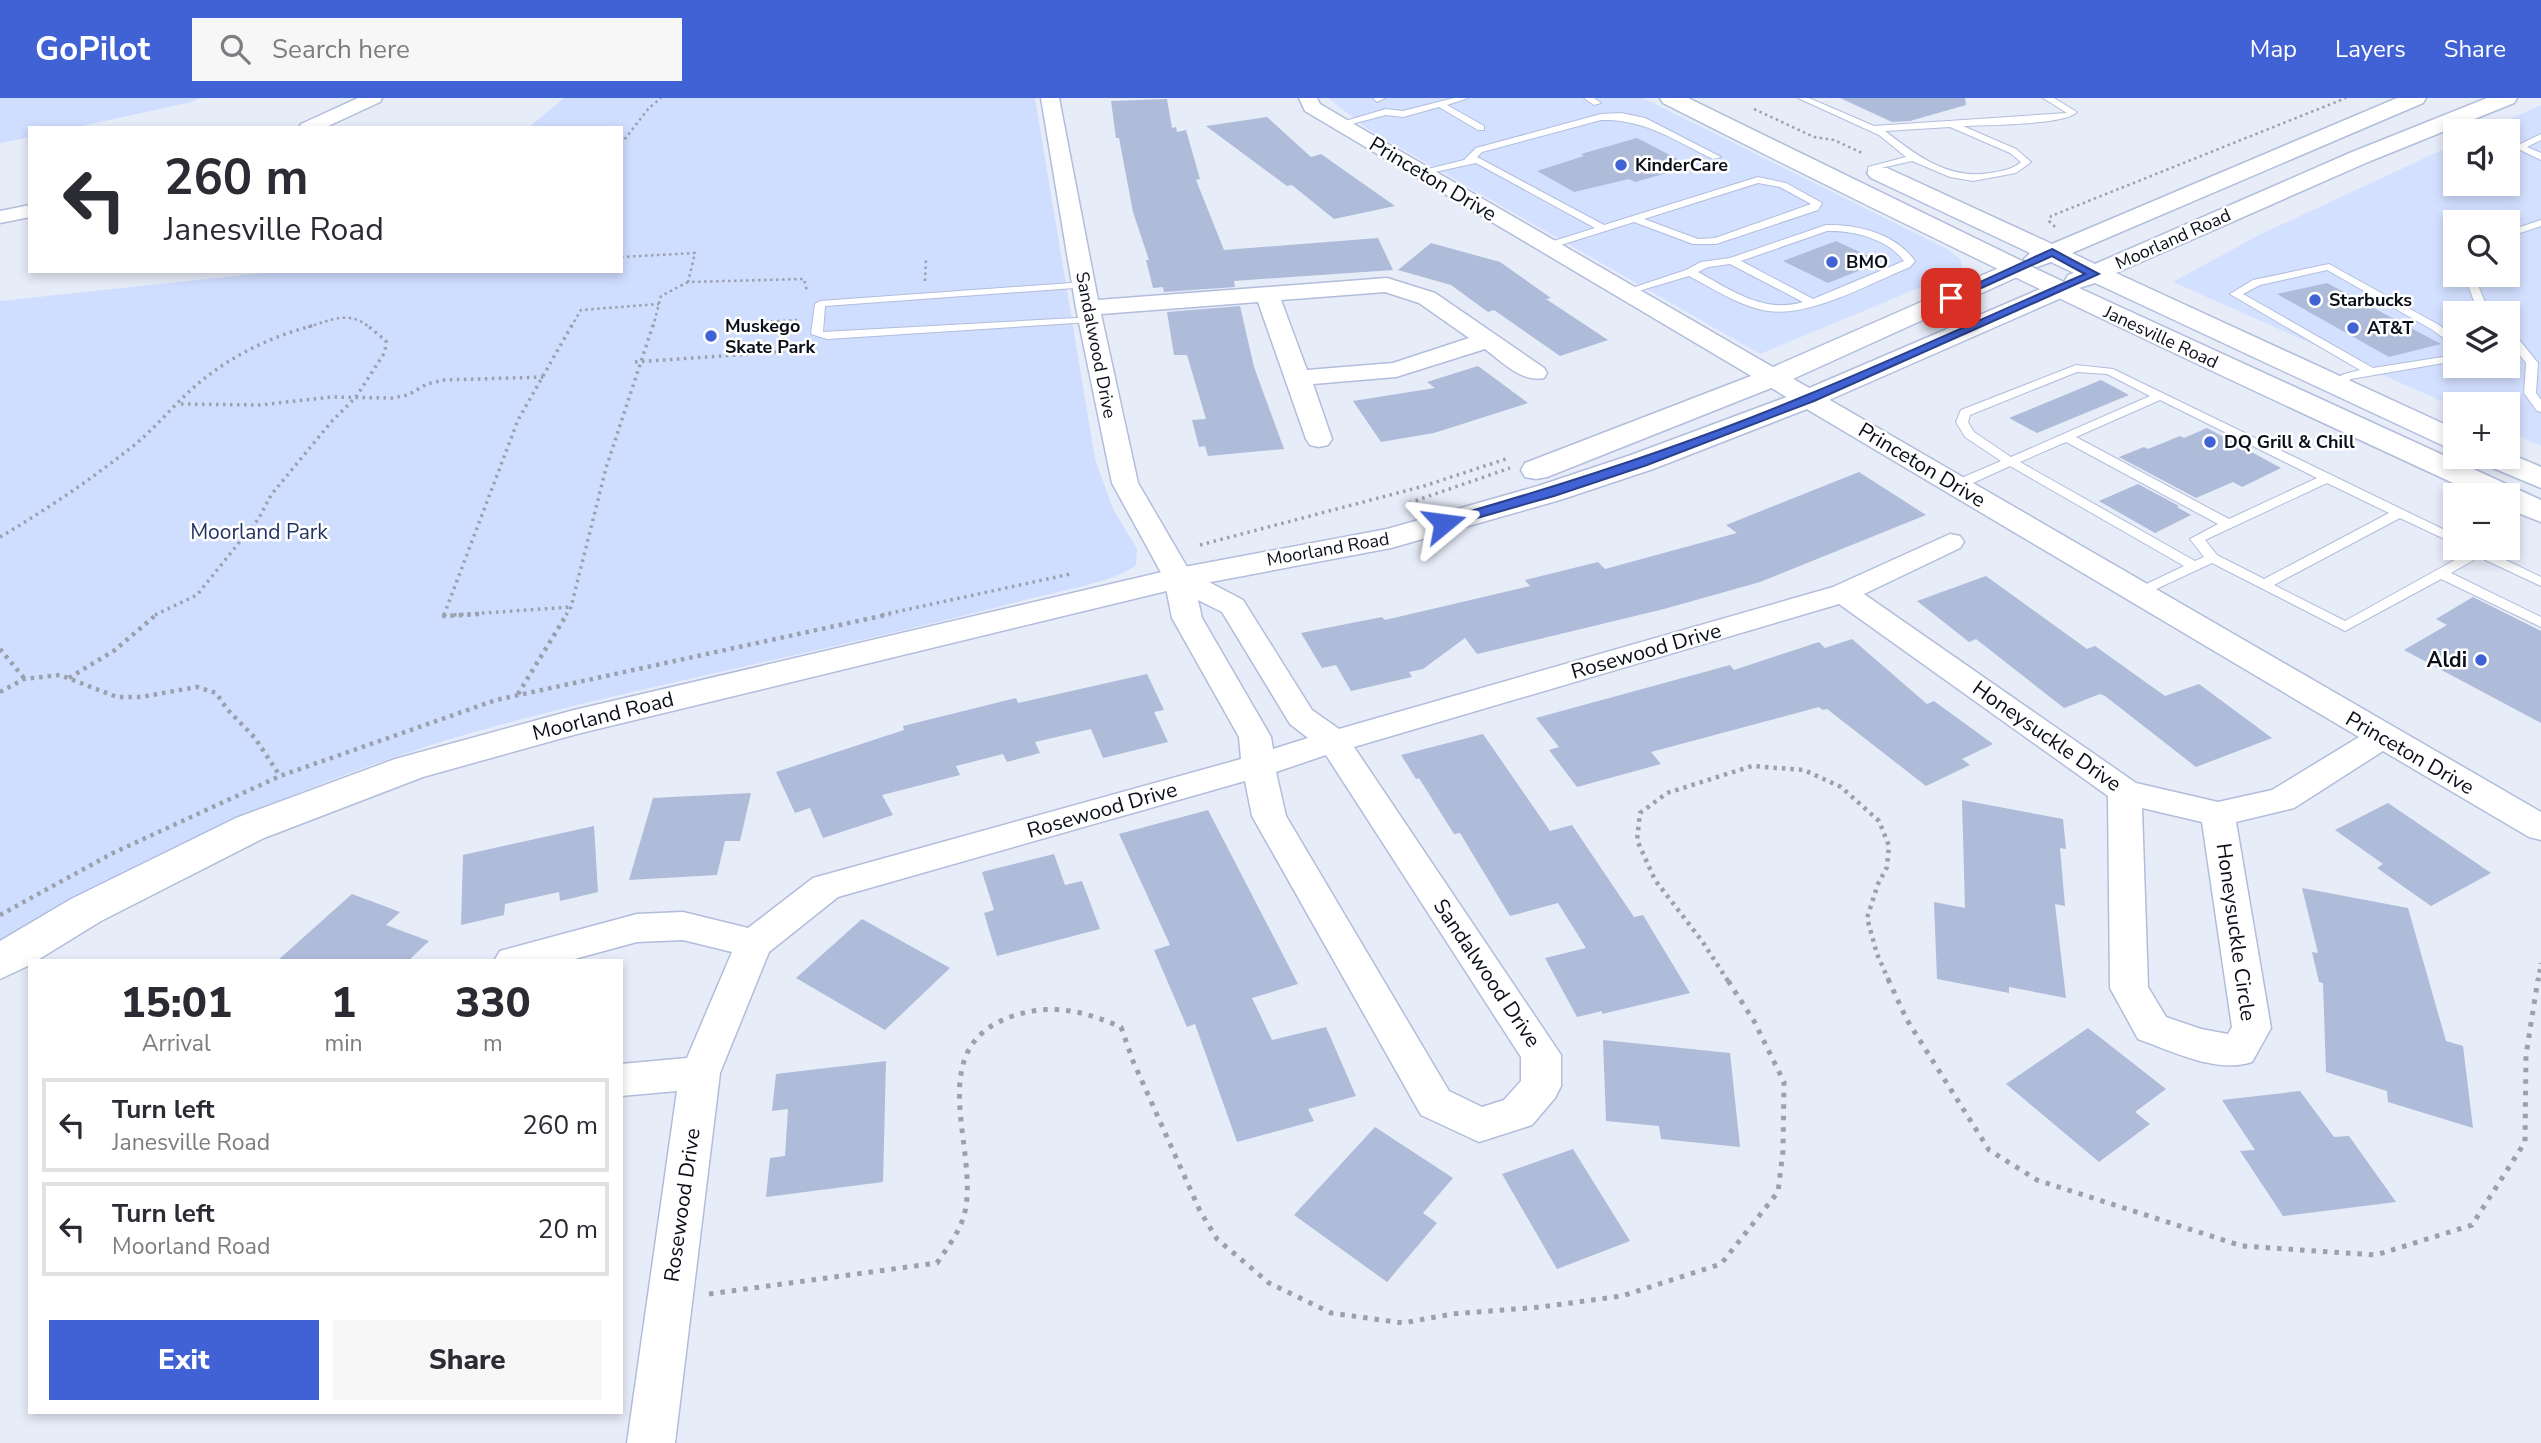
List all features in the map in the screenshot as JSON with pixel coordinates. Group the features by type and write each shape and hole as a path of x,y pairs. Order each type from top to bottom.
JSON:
{"main road":[{"name":"Janesville Road","path":"1671,98 1787,158 2059,289 2478,483"},
{"path":"1715,98 1752,112"},
{"name":"Moorland Road","path":"1241,565 1524,475 1774,377 2017,268 2057,243 2415,98"},
{"name":"Moorland Road","path":"0,962 86,910 250,828 409,768 587,719 1179,578 1391,538 1549,493 1642,462 1810,398 2349,162 2506,98"},
{"name":"Janesville Road","path":"1798,136 2057,243 2093,274 2443,434"},
{"path":"2519,469 2541,479"},
{"name":"Janesville Road","path":"2520,502 2541,512"}],"street":[{"path":"312,126 373,98"},
{"name":"Sandalwood Drive","path":"1050,98 1087,304 1125,483 1179,578 1186,618 1255,737 1258,766 1269,816 1435,1102 1479,1125 1518,1113 1541,1086 1541,1055 1334,742 1301,717 1233,606 1179,578"},
{"name":"Princeton Drive","path":"1308,98 1312,107 1340,124 2541,828"},
{"path":"0,217 28,211"},
{"path":"1087,304 1387,285 1427,298 1535,373"},
{"path":"1267,294 1319,439"},
{"path":"1298,378 1396,370 1488,340"},
{"name":"Rosewood Drive","path":"651,1443 700,1073 754,944 826,887 1258,766 1843,593 1950,542"},
{"name":"Honeysuckle Drive","path":"1843,593 2125,792 2218,814 2282,800 2382,737"},
{"name":"Honeysuckle Circle","path":"2125,792 2129,988 2152,1028 2199,1045 2238,1051 2252,1028 2218,814"},
{"path":"521,959 637,928 683,926 754,944"},
{"path":"623,1080 700,1073"}],"lane":[{"path":"1378,98 1386,112"},
{"path":"1340,124 1386,112 1404,114 1464,98"},
{"path":"1802,98 1872,128 1913,158 1956,178 1977,179 2019,170 2026,162 2013,151 1950,124"},
{"path":"1872,128 2056,118 2069,116 2073,112 2047,98"},
{"path":"1439,104 1481,128"},
{"path":"1469,160 1479,150 1610,115 1642,120 1716,157"},
{"path":"2541,137 2519,147 2541,157"},
{"path":"1847,155 1913,158"},
{"path":"1422,172 1477,160 1604,229"},
{"path":"1548,246 1758,180 1783,185 1817,204 1814,208 1716,241 1697,242 1634,219"},
{"path":"2520,230 2541,223"},
{"path":"1625,292 1690,272 1705,264 1732,261 1826,228 1839,227 1860,231 1900,250 1910,261 1906,265 1793,309 1770,310 1754,306 1690,272"},
{"path":"1732,261 1813,303"},
{"path":"2371,372 2235,294 2256,282 2329,267 2443,333"},
{"path":"820,304 1087,304 827,336 817,334 820,304"},
{"path":"2435,327 2443,327"},
{"path":"2520,348 2532,363 2530,393 2541,408"},
{"path":"2333,384 2348,376 2443,360"},
{"path":"2194,566 2011,462 1969,434 1962,422 1965,413 2076,368 2109,371 2443,534"},
{"path":"1957,485 2160,396"},
{"path":"2067,437 2228,524"},
{"path":"2327,478 2197,539 2212,558 2345,627 2460,560"},
{"path":"2265,584 2399,513"},
{"path":"2139,593 2212,558"},
{"path":"2496,560 2541,582"},
{"path":"2440,573 2541,623"}],"path":[{"path":"623,141 649,108 661,98"},
{"path":"2057,243 2049,221 2051,216 2346,98"},
{"path":"1752,112 1814,137 1847,155"},
{"path":"623,257 695,253 688,282"},
{"path":"517,695 571,607 606,468 662,296 688,282 804,279 804,288 820,304"},
{"path":"571,607 444,616 518,419 581,310 659,304"},
{"path":"0,537 52,506 131,448 205,378 261,343 288,332 349,316 357,317 386,341 385,352 356,397 332,421 271,495 260,518 197,595 158,613 115,650 69,678"},
{"path":"747,323 818,318"},
{"path":"635,362 793,351 817,334"},
{"path":"180,404 260,405 356,397 378,398 408,395 427,384 444,380 544,377"},
{"path":"1200,545 1424,486 1521,454"},
{"path":"0,649 24,679"},
{"path":"0,692 24,679 60,676 117,697 141,697 197,687 216,693 227,709 255,738 280,776"},
{"path":"670,1298 937,1263 956,1234 966,1208 967,1179 958,1116 964,1060 983,1033 1012,1015 1049,1008 1079,1010 1121,1027 1133,1061 1200,1211 1217,1239 1269,1283 1331,1313 1403,1323 1452,1314 1541,1307 1622,1296 1721,1264 1778,1192 1783,1151 1784,1082 1754,1021 1702,941 1655,880 1637,840 1640,813 1667,793 1752,766 1804,771 1841,787 1879,821 1889,846 1887,867 1878,884 1867,918 1877,954 1907,1020 1989,1150 2037,1180 2242,1246 2376,1255 2473,1225 2525,1142 2526,1055 2541,962"}],"shaded area":[{"path":"1328,98 1643,98 1949,250 1961,260 1962,270 1760,354 1369,130"},
{"path":"2541,105 2541,446 2520,436 2520,392 2443,392 2443,402 2173,282 2257,236 2443,150 2443,196 2520,196 2520,119 2510,119"}],"green space":[{"path":"0,98 200,98 82,126 28,126 28,137 0,143"},
{"name":"Moorland Park","path":"564,98 1035,98 1095,459 1113,509 1137,549 1136,565 1114,577 1082,586 558,710 428,746 301,792 239,818 118,877 0,942 0,301 262,273 623,273 623,126 530,126"}],"building":[{"path":"1840,98 1965,98 1966,105 1910,121 1892,122"},
{"path":"1167,99 1172,128 1176,127 1177,132 1186,130 1200,179 1196,180 1224,250 1378,238 1393,270 1234,281 1235,287 1164,292 1163,287 1153,288 1146,260 1149,260 1133,212 1119,138 1116,138 1111,101"},
{"path":"1267,117 1311,157 1321,154 1395,206 1334,219 1292,185 1287,186 1206,126"},
{"name":"KinderCare","path":"1637,138 1691,166 1635,182 1629,179 1574,192 1537,171 1584,156 1581,154"},
{"name":"BMO","path":"1836,241 1881,262 1828,283 1783,261"},
{"path":"1431,243 1500,262 1551,298 1546,299 1608,340 1560,356 1494,310 1488,312 1451,285 1398,270"},
{"path":"2327,283 2441,344 2389,357 2277,294"},
{"path":"1240,306 1254,367 1284,449 1208,456 1205,446 1199,447 1192,420 1206,419 1187,355 1174,355 1167,312"},
{"path":"1478,366 1528,403 1434,433 1381,442 1353,401 1435,388 1427,382"},
{"path":"2101,380 2129,395 2037,433 2009,418"},
{"path":"2207,428 2281,468 2242,487 2233,482 2196,498 2119,457 2180,436 2184,438"},
{"path":"1859,472 1926,515 1760,582 1664,609 1477,654 1465,638 1423,669 1409,672 1412,677 1351,691 1336,665 1322,668 1301,633 1382,617 1385,620 1530,586 1525,580 1598,562 1605,569 1737,533 1726,525"},
{"path":"2138,484 2191,515 2155,533 2099,501"},
{"path":"1986,576 2087,649 2095,646 2165,696 2199,684 2272,738 2196,767 2105,696 2100,694 2064,708 1976,639 1969,642 1917,601"},
{"name":"Aldi","path":"2473,597 2541,631 2541,723 2404,650 2447,625 2436,619"},
{"path":"1852,639 1927,704 1934,701 1993,744 1962,759 1970,765 1926,786 1827,709 1819,707 1651,752 1661,764 1577,787 1549,750 1559,747 1536,718 1730,665 1734,670 1819,642 1825,648"},
{"path":"1147,674 1164,710 1154,712 1168,742 1103,758 1091,729 1035,742 1040,753 1007,762 1003,754 956,766 960,775 882,795 893,815 823,838 810,808 795,813 776,772 904,730 903,726 1016,698 1018,703"},
{"path":"1483,734 1550,831 1572,825 1634,917 1643,915 1690,993 1602,1014 1602,1011 1577,1017 1545,958 1586,948 1558,903 1510,916 1460,833 1454,834 1419,778 1416,779 1401,755"},
{"path":"751,793 740,841 725,841 717,875 629,880 653,798"},
{"path":"1962,800 2063,819 2066,849 2060,848 2065,906 2055,904 2066,998 2009,987 2009,993 1937,979 1934,902 1965,908"},
{"path":"2388,803 2491,873 2431,906 2377,868 2383,864 2335,830"},
{"path":"1208,810 1298,984 1252,998 1272,1040 1326,1027 1356,1096 1308,1109 1314,1121 1237,1142 1195,1024 1187,1027 1154,950 1170,945 1119,834"},
{"path":"594,826 598,892 560,901 559,892 505,904 504,915 461,925 463,855"},
{"path":"1054,854 1065,885 1082,881 1100,929 997,956 984,913 994,910 982,872"},
{"path":"2302,888 2408,908 2446,1041 2463,1046 2473,1128 2388,1102 2387,1091 2326,1072 2323,983 2319,982 2312,952 2318,953"},
{"path":"352,894 400,912 386,925 429,941 410,959 279,959"},
{"path":"862,919 950,968 885,1030 796,978"},
{"path":"2088,1028 2166,1089 2135,1112 2150,1124 2099,1162 2006,1084"},
{"path":"1603,1040 1730,1053 1740,1147 1661,1139 1659,1126 1606,1121"},
{"path":"886,1061 883,1182 766,1197 770,1158 785,1156 788,1109 772,1111 776,1074"},
{"path":"2300,1091 2334,1137 2349,1136 2396,1202 2283,1216 2240,1151 2255,1150 2222,1100"},
{"path":"1375,1127 1453,1178 1423,1213 1437,1223 1387,1282 1294,1215"},
{"path":"1573,1149 1630,1241 1557,1269 1502,1174"}],"place":[{"name":"KinderCare","path":"1621,165"},
{"name":"BMO","path":"1832,262"},
{"name":"Starbucks","path":"2315,300"},
{"name":"AT&T","path":"2353,328"},
{"name":"Muskego Skate Park","path":"711,336"},
{"name":"DQ Grill & Chill","path":"2210,442"},
{"name":"Aldi","path":"2481,660"}],"route":[{"path":"1444,523 1549,493 1642,462 1810,398 2093,274 2052,252 1951,298"}]}
